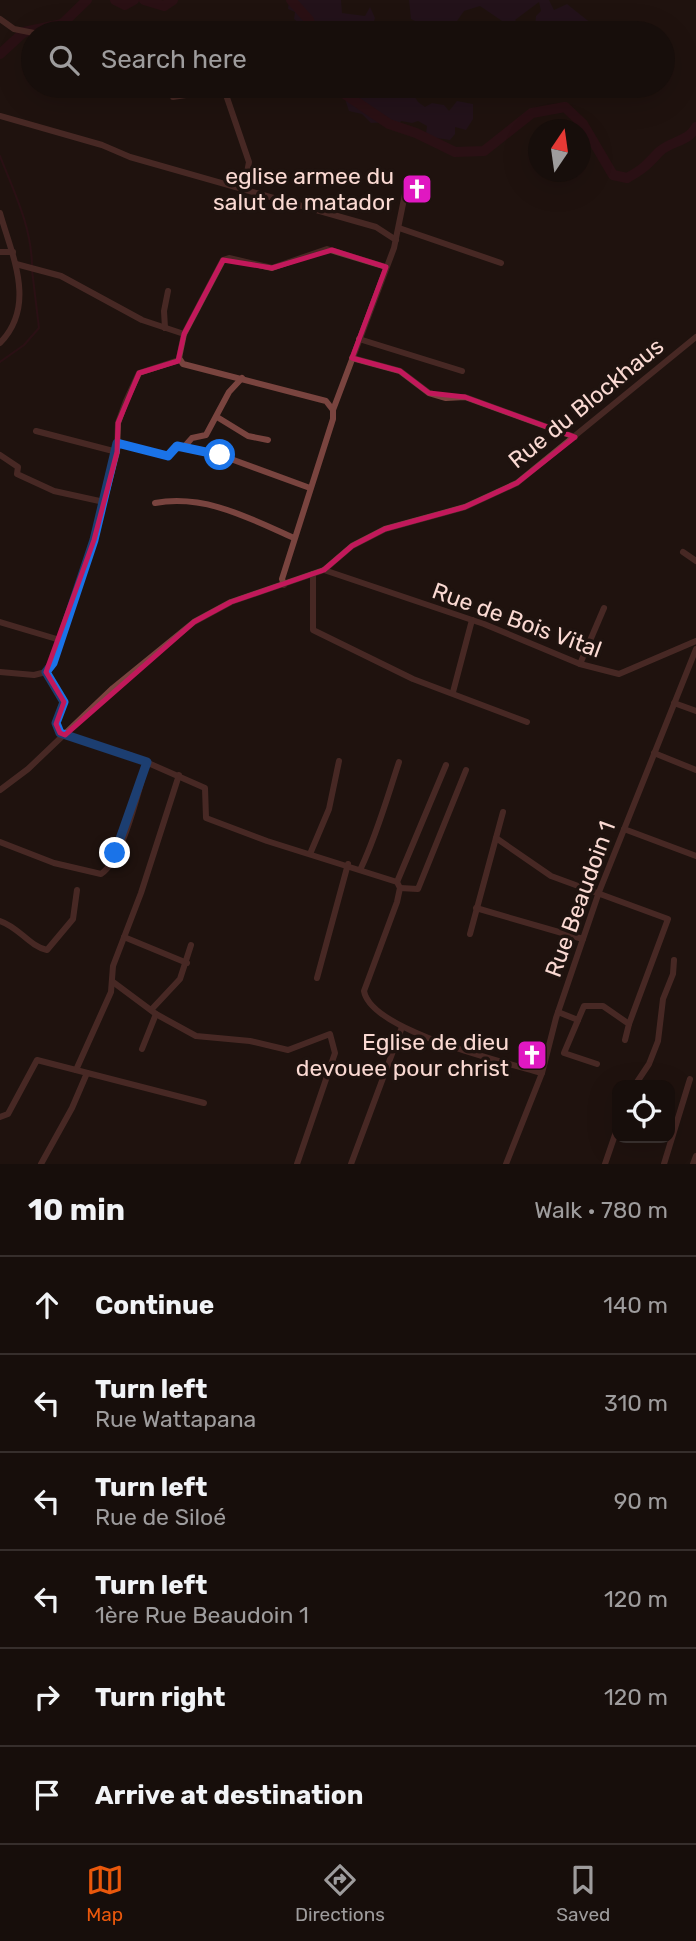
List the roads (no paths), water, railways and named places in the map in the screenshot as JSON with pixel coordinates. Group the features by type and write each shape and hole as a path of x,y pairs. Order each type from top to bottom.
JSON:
{"street":[{"path":"0,19 14,29 21,30"},
{"path":"228,98 248,162 244,189"},
{"path":"0,116 102,145 130,157 376,228 396,240"},
{"path":"284,585 282,579 333,418 333,410 396,240 405,194"},
{"path":"0,213 16,264 20,310 13,327 0,343"},
{"path":"399,228 501,263"},
{"path":"179,360 184,334 223,260 229,258 272,268 327,249 386,267"},
{"path":"0,252 13,252"},
{"path":"16,264 61,275 142,320 184,334"},
{"path":"165,328 164,311 168,291"},
{"name":"Rue du Blockhaus","path":"0,790 65,735 113,688 194,622 231,602 324,570 352,546 386,529 466,507 517,483 696,337"},
{"path":"359,339 462,370"},
{"path":"352,358 400,371 429,393 446,398 465,397 575,437"},
{"path":"0,672 34,676 46,672 53,663 94,540 117,452 118,423 139,373 179,360 204,370 326,401 333,410"},
{"path":"184,447 192,439 205,436 229,392 242,378"},
{"path":"217,417 248,436 268,440"},
{"path":"36,431 117,452"},
{"path":"117,443 168,456 177,446 220,455 310,488"},
{"path":"0,455 18,467 17,474 54,491 104,502"},
{"path":"155,503 184,501 225,507 294,538"},
{"path":"683,552 696,561"},
{"name":"Rue de Bois Vital","path":"324,570 472,620 580,664 619,674 696,641"},
{"path":"313,574 313,630 381,664 527,722"},
{"path":"580,664 604,608"},
{"path":"453,692 472,620"},
{"path":"0,622 60,640"},
{"name":"Rue Beaudoin 1","path":"506,1164 542,1073 558,1012 599,892 674,703 692,669 696,649"},
{"path":"46,672 64,702 56,728 65,735 147,762 205,788 206,818 310,854 361,868 399,885 418,889 466,770"},
{"path":"674,703 696,711"},
{"path":"654,753 696,770"},
{"path":"310,854 329,809 339,761"},
{"path":"0,842 54,863 101,874 107,870 121,841 147,762"},
{"path":"361,868 375,840 381,810 399,762"},
{"path":"446,765 399,885 364,991 366,1001 375,1012 402,1027 473,1053 542,1073"},
{"path":"76,1070 113,982 113,966 179,775"},
{"path":"470,934 503,811"},
{"path":"624,829 696,856"},
{"path":"496,838 551,876 668,919 625,1040"},
{"path":"317,978 348,864"},
{"path":"0,921 15,926 39,948 47,950 73,919 77,890"},
{"path":"476,908 583,939"},
{"path":"124,937 187,963"},
{"path":"142,1049 153,1012 180,979 191,946"},
{"path":"638,1080 649,1064 658,1041 663,999 673,974 674,960"},
{"path":"113,982 153,1012 196,1036 250,1041 289,1050 330,1034 335,1053 296,1164"},
{"path":"597,1063 564,1053 584,1006 603,1006 629,1024"},
{"path":"558,1012 578,1020"},
{"path":"351,1164 402,1027"},
{"path":"0,1116 8,1114 37,1060 204,1103"},
{"path":"41,1164 72,1108 87,1073"},
{"path":"664,1164 690,1079"},
{"path":"605,1164 612,1143"},
{"path":"694,1164 696,1156"}],"waterway":[{"path":"65,21 87,0"},
{"path":"115,0 125,5 134,0"},
{"path":"144,0 164,6 173,0"},
{"path":"291,0 309,21"},
{"path":"0,54 21,35"},
{"path":"351,98 389,124 416,133 455,152 484,151 532,113 565,107 583,124 613,175 627,178 663,149 689,136 696,127"},
{"path":"0,156 25,222 32,265"},
{"path":"0,362 24,345 39,328 32,270"}],"place":[{"name":"eglise armee du salut de matador","path":"417,189"},
{"name":"Eglise de dieu devouee pour christ","path":"532,1055"}]}
